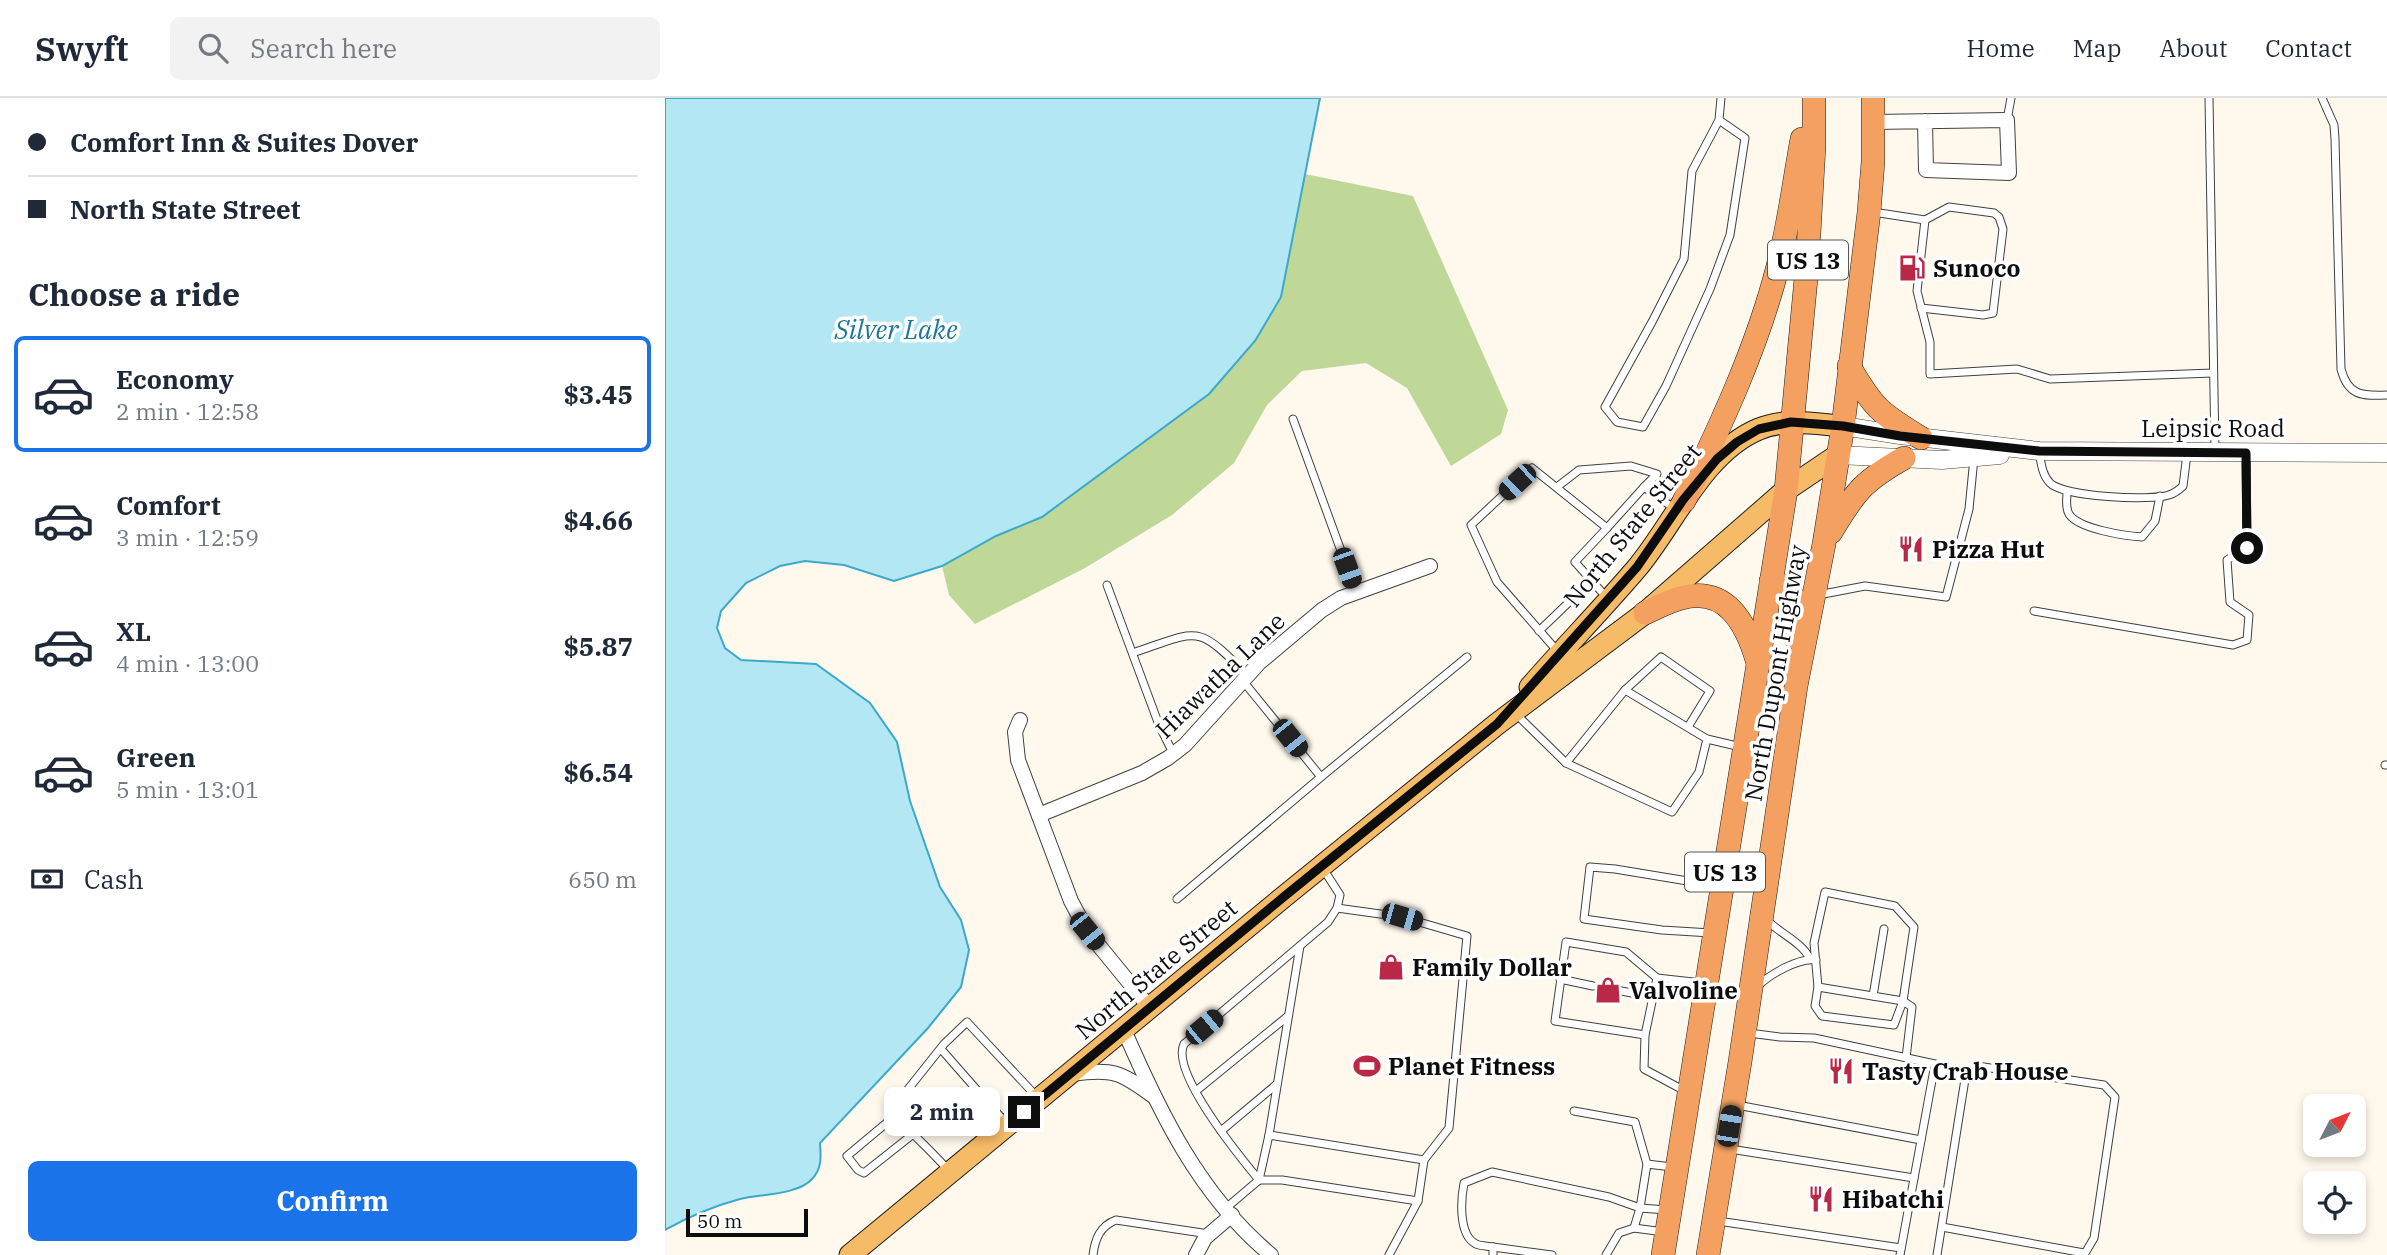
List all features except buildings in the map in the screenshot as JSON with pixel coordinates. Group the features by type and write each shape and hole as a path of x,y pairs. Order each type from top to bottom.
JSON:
{"highway":[{"name":"North Dupont Highway","path":"1663,1255 1786,490 1807,268 1814,146 1812,98"},
{"path":"1680,505 1724,420 1742,377 1779,265 1812,98"},
{"name":"North Dupont Highway","path":"1708,1255 1796,686 1824,544 1843,426 1869,212 1873,162 1873,98"},
{"path":"1849,366 1878,410 1921,438"},
{"path":"1824,544 1863,484 1904,458"},
{"path":"1771,581 1783,585 1795,600 1796,686"},
{"path":"1645,612 1680,598 1699,595 1717,600 1731,609 1742,621 1750,636 1758,665"}],"main road":[{"name":"North State Street","path":"1505,718 1651,550 1680,505 1717,459 1737,442 1759,429 1791,422 1843,426"},
{"name":"North State Street","path":"850,1255 1321,866 1505,718 1645,612 1786,490 1838,455"}],"street":[{"path":"1873,122 1926,121 2007,120 2009,173 1926,170 1926,121"},
{"name":"Leipsic Road","path":"1843,426 2039,451 2387,453"},
{"name":"Leipsic Road","path":"1838,455 1942,460 2039,451"},
{"name":"Hiawatha Lane","path":"1039,815 1142,773 1173,754 1185,745 1245,678 1322,610 1356,592 1430,566"},
{"path":"1020,720 1015,732 1019,760 1071,901 1087,931 1150,1008"},
{"path":"1125,1030 1153,1097 1184,1152 1229,1212 1271,1255"},
{"path":"1070,1074 1104,1071 1117,1074 1128,1078 1153,1097"},
{"path":"1196,1255 1209,1234 1229,1212"}],"lane":[{"path":"1719,120 1745,138 1730,235 1710,289 1666,386 1643,427 1618,422 1605,407 1684,259 1692,171 1719,120 1721,98"},
{"path":"2007,120 2011,98"},
{"path":"2209,98 2215,453"},
{"path":"2322,98 2334,125 2335,139 2341,369 2344,382 2351,390 2368,396 2387,395"},
{"path":"1869,212 1925,220 1949,207 1994,213 1999,217 2003,229 1995,310 1989,315 1983,315 1921,309"},
{"path":"1925,220 1917,291 1930,342 1930,373 2017,369 2050,379 2213,373"},
{"path":"1293,419 1356,592"},
{"path":"2039,451 2045,478 2067,492 2091,496 2167,496 2183,486 2187,453"},
{"path":"2034,611 2233,645 2247,640 2249,615 2230,602 2227,560 2247,548 2246,453"},
{"path":"1814,595 1865,586 1946,597 1969,509 1974,457"},
{"path":"1557,487 1579,470 1631,466 1657,474 1575,562 1608,599"},
{"path":"1560,654 1497,582 1471,525 1532,468 1607,528"},
{"path":"1644,487 1680,505"},
{"path":"2067,492 2067,510 2074,519 2116,536 2142,537 2155,521 2160,496"},
{"path":"1539,631 1591,581"},
{"path":"1107,585 1159,725 1173,754"},
{"path":"1133,653 1189,634 1202,635 1219,646 1321,776"},
{"path":"1177,899 1321,776 1467,657"},
{"path":"1566,763 1625,690 1661,657 1710,691 1688,727"},
{"path":"1625,690 1707,739 1745,748"},
{"path":"1505,718 1566,763 1672,812 1699,772 1707,739"},
{"path":"1259,1180 1221,1131 1196,1091 1184,1068 1181,1051 1184,1044 1328,922 1337,908 1340,895 1321,866"},
{"path":"1716,933 1662,930 1584,919 1590,867 1723,887"},
{"path":"1825,892 1895,906 1914,927 1903,1001 1894,1026 1822,1016 1815,1006 1818,988 1813,959 1825,892"},
{"path":"1337,908 1402,917 1467,936 1449,1128 1424,1160 1417,1200 1389,1255"},
{"path":"1762,915 1776,930 1805,949 1813,959"},
{"path":"1873,996 1884,929"},
{"path":"1645,1035 1555,1021 1566,942 1626,951 1657,978 1707,984"},
{"path":"1229,1212 1259,1180 1300,946"},
{"path":"1750,993 1777,971 1813,959"},
{"path":"1657,978 1645,1035 1644,1069 1690,1094"},
{"path":"1560,979 1593,986"},
{"path":"1818,988 1903,1001 1912,1007 1906,1058"},
{"path":"1616,990 1653,997"},
{"path":"1196,1091 1288,1016"},
{"path":"912,1135 864,1173 858,1170 847,1156 896,1115 905,1093 967,1022 1040,1100"},
{"path":"1714,1221 1901,1251 1935,1064 1814,1038 1744,1032"},
{"path":"941,1049 1008,1126"},
{"path":"1937,1255 1966,1073 1977,1066 2104,1085 2115,1097 2094,1238 2084,1254 1942,1227"},
{"path":"1221,1131 1277,1084"},
{"path":"1733,1104 1921,1139"},
{"path":"1574,1111 1635,1122 1647,1164 1640,1208 1633,1228"},
{"path":"896,1115 950,1173"},
{"path":"1269,1135 1424,1160"},
{"path":"1726,1148 1914,1178"},
{"path":"1647,1164 1678,1168"},
{"path":"1552,1255 1493,1251 1475,1243 1466,1234 1461,1198 1464,1183 1492,1172 1609,1197 1669,1221"},
{"path":"1259,1180 1282,1180 1417,1200"},
{"path":"1093,1255 1099,1234 1109,1223 1116,1220 1209,1234"},
{"path":"1606,1255 1619,1233 1669,1221"}],"green space":[{"path":"1305,174 1413,196 1508,410 1501,434 1451,466 1407,388 1366,363 1302,371 1267,405 1234,463 1172,515 1085,568 975,624 949,595 942,566 996,536 1042,517 1281,297"}],"water":[{"name":"Silver Lake","path":"665,98 1320,98 1281,297 1255,341 1209,394 1042,517 996,536 942,566 894,581 844,565 805,561 780,566 746,583 721,611 717,628 725,648 741,660 816,664 870,703 897,742 910,801 940,887 961,920 969,950 961,987 928,1028 820,1143 819,1167 812,1179 788,1191 721,1205 665,1230"}],"place":[{"name":"Sunoco","path":"1912,268"},
{"name":"Pizza Hut","path":"1911,549"},
{"name":"Family Dollar","path":"1391,967"},
{"name":"Valvoline","path":"1608,990"},
{"name":"Planet Fitness","path":"1367,1066"},
{"name":"Tasty Crab House","path":"1841,1071"},
{"name":"Hibatchi","path":"1821,1199"}],"route":[{"path":"1024,1112 1497,724 1637,567 1658,541 1683,500 1717,459 1737,442 1759,429 1791,422 2039,451 2246,453 2247,548"}]}
